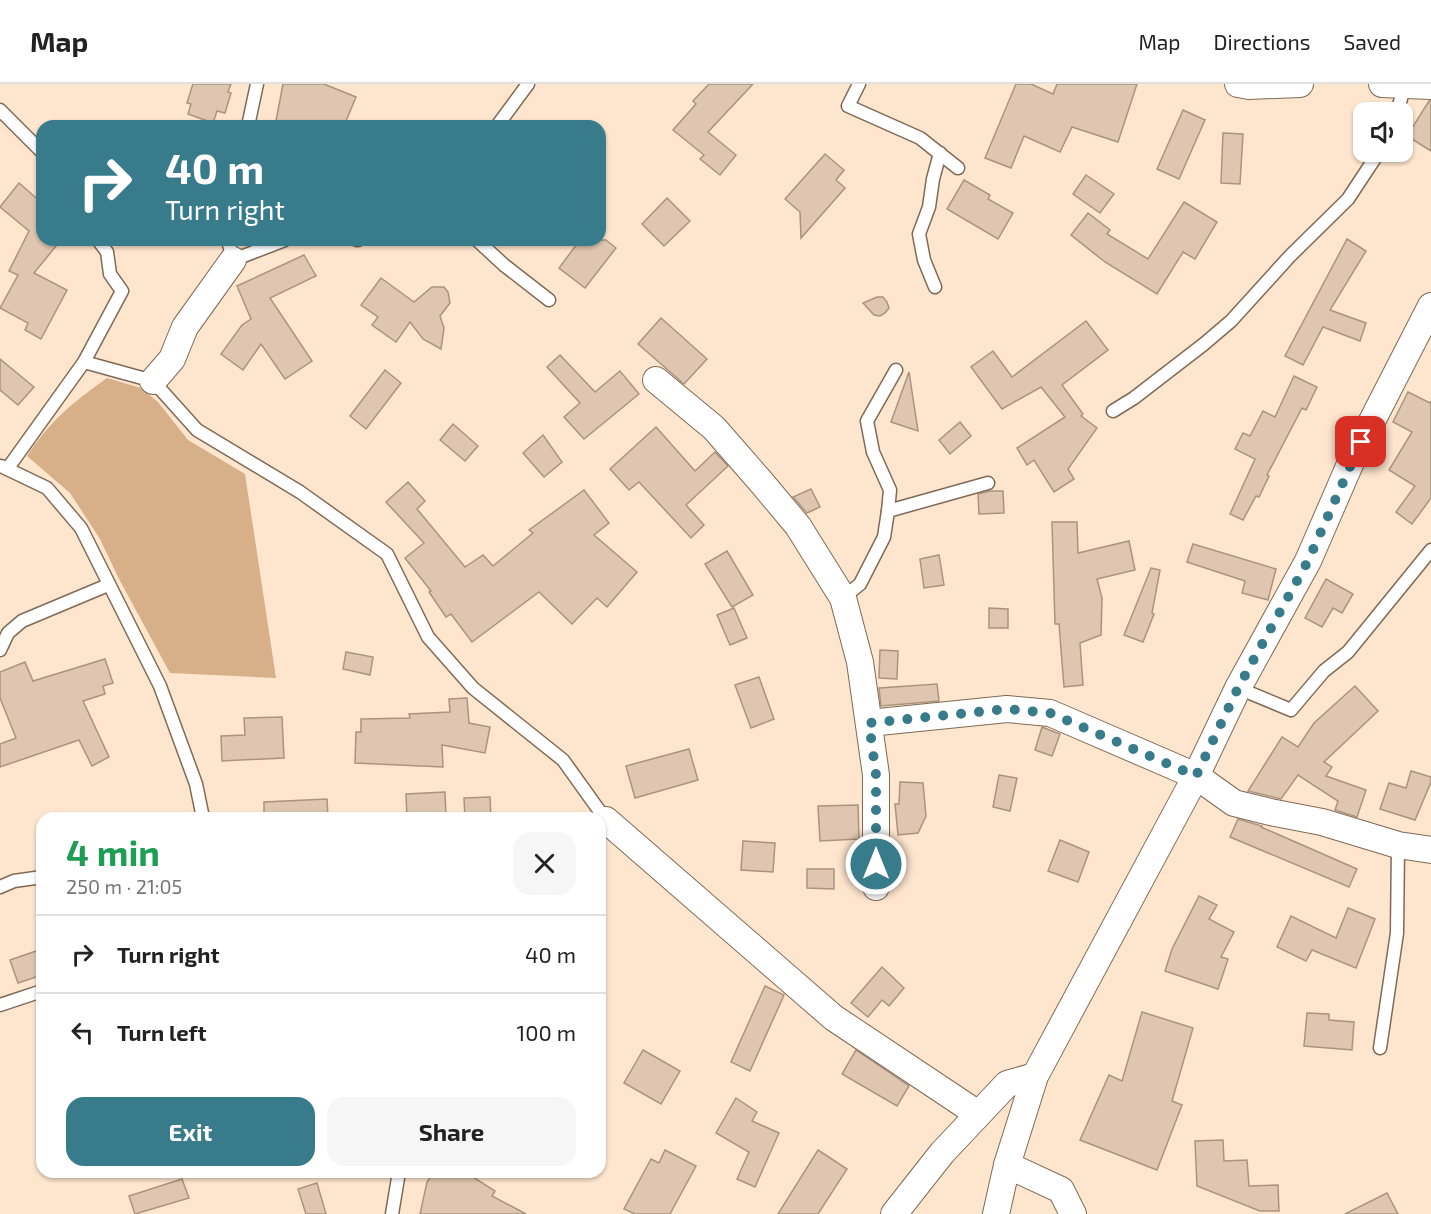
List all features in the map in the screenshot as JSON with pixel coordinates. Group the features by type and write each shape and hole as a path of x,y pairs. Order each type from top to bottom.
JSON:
{"street":[{"path":"1246,85 1300,84"},
{"path":"1394,85 1431,86"},
{"path":"153,381 172,359 185,327 230,250"},
{"path":"996,1214 1007,1165 1035,1076 1196,776 1238,688 1308,561 1351,462 1431,306"},
{"path":"656,380 714,428 762,483 798,526 843,598 860,662 876,775 876,887"},
{"path":"869,723 1007,709 1050,713 1196,776 1234,802 1269,813 1322,822 1398,845 1431,850"},
{"path":"606,826 834,1018 978,1114"},
{"path":"894,1214 942,1153 1007,1084 1035,1076"},
{"path":"1007,1165 1060,1190 1073,1214"}],"lane":[{"path":"249,120 257,84"},
{"path":"501,120 528,84"},
{"path":"859,84 848,106 920,138 958,168"},
{"path":"1394,85 1396,102"},
{"path":"0,110 36,146"},
{"path":"935,286 924,260 919,234 928,207 940,153"},
{"path":"1113,411 1134,398 1204,345 1231,321 1290,256 1348,199 1372,162"},
{"path":"102,246 107,252 110,274 122,291 84,362 4,467 47,488 81,528 160,686 196,784 202,812"},
{"path":"230,250 252,246"},
{"path":"483,246 549,300"},
{"path":"84,362 153,381 197,430 300,492 387,554 428,636 473,688 563,760 596,812"},
{"path":"843,598 860,584 884,537 890,490 873,452 867,421 896,370"},
{"path":"888,512 988,483"},
{"path":"1238,688 1291,710 1324,671 1348,652 1431,550"},
{"path":"0,650 8,633 21,621 108,585"},
{"path":"1380,1048 1397,933 1398,845"},
{"path":"0,887 14,881 36,878"},
{"path":"0,1005 36,993"},
{"path":"392,1214 398,1178"}],"shaded area":[{"path":"107,378 141,388 158,402 188,440 245,474 276,678 170,673 100,539 70,493 27,456 63,413"}],"building":[{"path":"193,84 231,84 228,92 231,93 225,113 217,111 214,120 205,120 188,114 191,104 187,103"},
{"path":"283,84 324,84 356,97 346,120 276,120"},
{"path":"709,84 753,84 708,132 736,155 720,175 700,159 704,155 673,130 696,104 693,101"},
{"path":"1016,84 1031,84 1053,94 1057,84 1137,84 1118,142 1072,127 1060,152 1024,136 1011,168 985,158"},
{"path":"1431,101 1431,151 1413,140 1413,126"},
{"path":"1183,110 1205,120 1179,179 1157,169"},
{"path":"1223,133 1243,134 1240,184 1221,183"},
{"path":"825,154 844,170 836,180 845,188 801,238 800,212 785,199"},
{"path":"1086,175 1114,194 1100,213 1073,194"},
{"path":"964,180 990,195 988,199 1013,213 998,239 947,209"},
{"path":"19,183 36,198 36,246 56,246 34,273 67,290 41,339 25,330 28,323 0,308 18,275 9,271 29,231 0,207"},
{"path":"667,198 690,221 664,246 642,224"},
{"path":"1184,202 1217,222 1195,259 1183,252 1157,294 1105,262 1071,235 1088,213 1110,230 1107,234 1148,259"},
{"path":"1347,239 1366,251 1330,310 1366,323 1360,341 1323,327 1303,365 1285,356"},
{"path":"606,240 616,248 585,288 559,268 576,246 606,246"},
{"path":"304,255 316,276 270,298 312,361 285,379 261,344 243,370 221,354 242,325 251,319 237,286"},
{"path":"381,278 414,302 432,287 444,287 448,292 450,303 440,316 444,328 441,349 423,339 410,322 396,342 372,325 378,317 361,305"},
{"path":"883,297 889,308 880,316 874,315 863,303"},
{"path":"661,318 707,359 684,384 638,344"},
{"path":"1086,321 1108,350 1062,385 1083,414 1081,416 1097,428 1068,469 1074,479 1054,492 1034,460 1027,465 1017,448 1065,417 1041,387 1002,409 971,367 993,351 1012,377"},
{"path":"560,355 595,392 620,371 639,394 584,439 564,417 580,403 547,367"},
{"path":"0,359 34,387 18,405 0,390"},
{"path":"385,370 401,383 366,429 350,416"},
{"path":"909,372 918,431 891,422"},
{"path":"1294,376 1317,387 1306,410 1302,408 1267,475 1269,476 1259,497 1256,496 1243,520 1230,514 1255,459 1235,449 1243,433 1250,436 1263,411 1275,417"},
{"path":"1408,392 1430,403 1431,401 1431,498 1412,524 1396,512 1415,486 1389,470 1412,432 1393,422"},
{"path":"960,422 971,436 950,454 939,440"},
{"path":"453,424 478,446 465,461 440,440"},
{"path":"656,427 695,471 715,452 728,466 686,505 704,525 691,538 639,482 629,490 610,469"},
{"path":"543,435 562,462 544,477 523,453"},
{"path":"408,482 425,501 417,509 465,567 483,555 493,566 533,533 529,530 584,490 609,523 594,535 637,572 607,607 597,598 572,624 539,592 472,642 451,614 446,617 429,592 431,591 405,558 424,543 386,502"},
{"path":"811,489 820,507 807,513 793,497"},
{"path":"1003,491 1004,513 979,514 978,494"},
{"path":"1052,522 1077,522 1078,553 1129,541 1135,570 1097,579 1102,598 1101,635 1080,643 1083,685 1064,687 1059,624 1055,624"},
{"path":"1193,544 1276,569 1268,600 1242,593 1245,581 1187,562"},
{"path":"727,551 753,595 732,607 705,564"},
{"path":"939,555 944,585 924,588 920,559"},
{"path":"1151,568 1160,570 1152,613 1154,614 1143,642 1124,635"},
{"path":"1326,579 1353,594 1342,613 1333,608 1322,627 1305,618"},
{"path":"734,608 747,638 730,645 717,615"},
{"path":"989,608 1008,609 1008,628 989,628"},
{"path":"880,650 898,651 897,679 879,678"},
{"path":"346,652 373,657 370,675 343,669"},
{"path":"105,659 113,683 103,686 105,694 83,701 109,757 92,766 79,740 0,767 0,744 16,738 0,698 0,672 25,662 33,681"},
{"path":"759,677 774,719 751,728 735,685"},
{"path":"937,684 939,701 881,706 879,688"},
{"path":"1355,686 1378,711 1324,762 1332,767 1326,776 1366,790 1357,817 1335,810 1338,801 1298,775 1281,799 1248,791 1282,737 1298,747 1314,723"},
{"path":"467,698 469,723 490,727 485,753 442,745 443,767 355,763 356,732 361,732 361,719 410,718 409,714 450,712 449,699"},
{"path":"282,717 284,758 222,761 221,736 245,735 244,718"},
{"path":"1042,727 1060,734 1052,756 1035,750"},
{"path":"689,749 698,780 635,798 626,766"},
{"path":"1411,771 1431,777 1415,820 1380,809 1389,783 1406,788"},
{"path":"999,775 1017,778 1010,811 993,807"},
{"path":"900,782 923,783 926,816 918,833 898,835 895,804 899,804"},
{"path":"445,792 446,812 407,812 406,794"},
{"path":"490,797 491,812 465,812 464,798"},
{"path":"327,799 328,812 264,812 264,802"},
{"path":"858,805 859,839 820,841 818,806"},
{"path":"1238,819 1262,826 1357,869 1349,887 1230,837"},
{"path":"1060,840 1089,852 1078,882 1048,871"},
{"path":"743,841 775,843 773,872 741,870"},
{"path":"807,869 834,869 834,889 807,888"},
{"path":"1199,896 1217,905 1209,919 1234,932 1221,957 1228,959 1218,989 1165,971 1172,949"},
{"path":"1348,908 1375,919 1356,968 1312,950 1306,961 1277,947 1291,916 1336,938"},
{"path":"36,951 36,977 18,983 10,960"},
{"path":"882,967 904,988 889,1006 882,1000 868,1017 851,1003"},
{"path":"765,986 784,995 750,1071 731,1062"},
{"path":"1142,1012 1193,1028 1172,1101 1182,1105 1157,1170 1080,1140 1109,1075 1122,1081"},
{"path":"1307,1013 1329,1014 1329,1020 1354,1022 1352,1050 1304,1046"},
{"path":"643,1050 680,1071 661,1104 624,1083"},
{"path":"856,1050 909,1086 897,1106 842,1074"},
{"path":"736,1098 757,1112 752,1121 779,1133 755,1187 737,1179 749,1152 716,1133"},
{"path":"1223,1140 1224,1161 1247,1160 1249,1186 1278,1185 1279,1211 1260,1211 1197,1186 1195,1141"},
{"path":"665,1150 696,1166 670,1214 635,1214 624,1209 651,1159 659,1163"},
{"path":"818,1150 847,1169 818,1214 778,1214"},
{"path":"430,1178 474,1178 495,1191 492,1196 526,1214 420,1214"},
{"path":"182,1179 189,1198 135,1214 129,1196"},
{"path":"317,1183 326,1214 306,1214 298,1189"},
{"path":"1387,1193 1398,1214 1345,1214"}],"route":[{"path":"876,864 876,775 869,723 1007,709 1050,713 1196,776 1238,688 1308,561 1361,442"}]}
